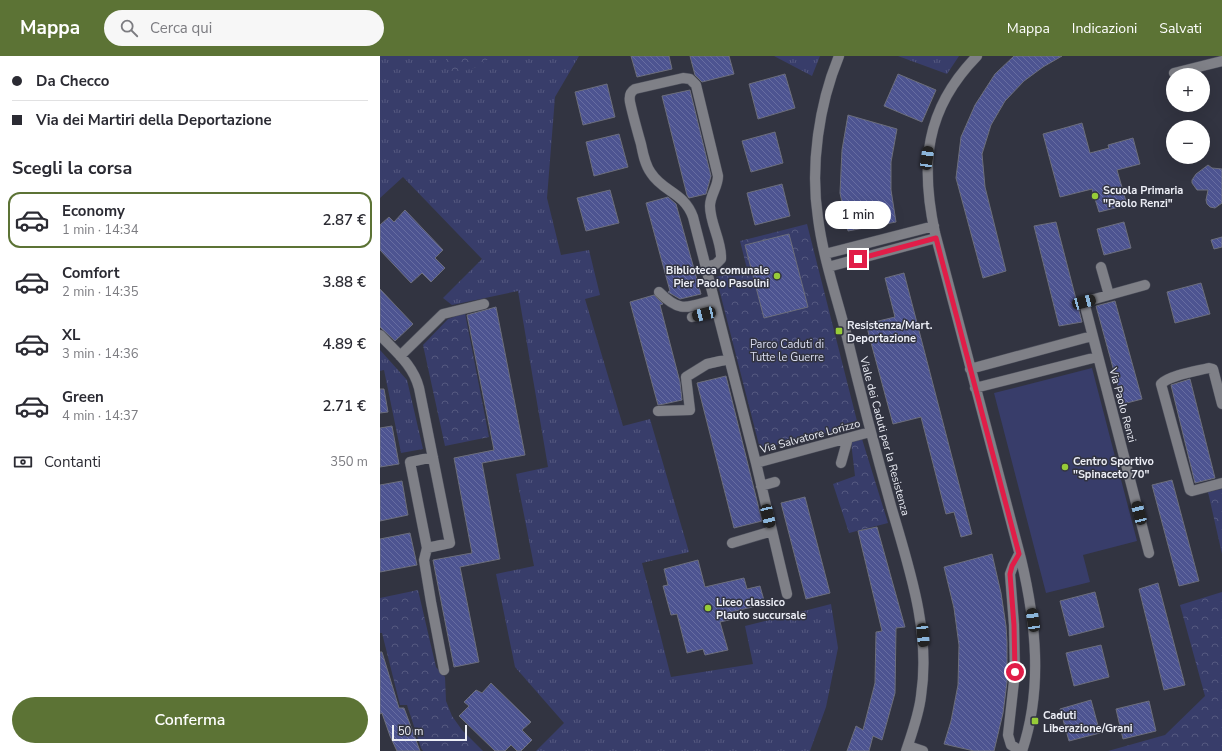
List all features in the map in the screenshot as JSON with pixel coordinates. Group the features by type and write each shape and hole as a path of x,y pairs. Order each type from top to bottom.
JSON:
{"street":[{"name":"Viale dei Caduti per la Resistenza","path":"839,56 826,94 818,140 815,180 817,209 828,267 870,432 911,576 923,635 924,664 921,698 907,748"},
{"path":"977,56 962,73 940,108 933,129 927,158 927,177 930,208 936,238 1019,554 1031,605 1034,636 1035,680 1029,727 1022,751 1011,745 1008,735 1015,672 1014,625 1010,574 1012,566 1019,554"},
{"path":"1194,68 1222,61"},
{"name":"Via Salvatore Lorizzo","path":"706,268 716,264 720,259 720,250 710,205 718,176 696,85 690,79 683,78 636,89 632,91 630,102 647,165 654,177 688,205 693,217 729,359 756,463 787,594"},
{"path":"825,254 934,226"},
{"path":"828,267 936,238"},
{"path":"1101,267 1108,295"},
{"name":"Via Paolo Renzi","path":"1145,286 1084,302 1149,553"},
{"path":"659,292 669,302 679,307 714,300"},
{"path":"400,356 443,314 484,304"},
{"path":"692,317 717,311"},
{"path":"380,335 410,367 416,377 450,543 427,548"},
{"path":"970,369 1092,336"},
{"name":"Via Paolo Renzi","path":"975,388 1098,356"},
{"path":"658,412 690,410 686,376 707,364 729,359"},
{"path":"1222,404 1213,369 1209,368 1178,376 1161,384 1190,490 1192,491 1222,483"},
{"name":"Via Salvatore Lorizzo","path":"756,463 870,432"},
{"path":"841,463 848,438"},
{"path":"433,457 410,462 427,548 424,560 444,670"},
{"path":"761,486 775,482"},
{"path":"732,543 772,531"},
{"path":"907,748 923,751"}],"green space":[{"path":"380,56 579,56 555,97 547,198 561,255 589,250 600,295 585,299 623,426 650,419 689,552 642,563 671,677 753,664 745,626 831,604 838,648 826,707 810,751 536,751 564,723 515,667 496,574 534,566 516,474 548,467 518,291 452,305 443,298 482,259 403,177 380,198"},
{"path":"447,56 493,56 477,67 454,74 445,64"},
{"path":"774,56 820,56 812,76"},
{"path":"898,56 959,56 947,74"},
{"name":"Parco Caduti di Tutte le Guerre","path":"807,224 858,425 760,449 716,277 747,269 740,241"},
{"path":"465,313 489,437 445,446 423,345 448,319"},
{"path":"380,350 407,380 423,449 401,453 384,370 380,371"},
{"name":"Centro Sportivo \"Spinaceto 70\"","path":"1092,368 1137,541 1083,555 1090,582 1046,593 994,393"},
{"path":"862,439 888,523 849,533 833,484 855,476 851,442"},
{"path":"1222,489 1222,554 1208,492"},
{"path":"418,590 436,667 445,677 446,701 452,716 462,730 483,751 423,751 407,705 400,705 382,633 380,633 380,598"},
{"path":"1222,592 1222,751 1108,751 1165,735 1205,696 1180,605"}],"building":[{"path":"631,56 669,56 672,69 637,77"},
{"path":"690,56 729,56 734,74 702,82 695,75"},
{"path":"1014,56 1062,56 1043,67 1024,81 1005,101 991,125 982,154 985,187 1006,271 983,278 956,178 961,137 975,105 995,74"},
{"path":"785,74 795,108 758,119 749,84"},
{"path":"898,74 936,90 922,122 884,106"},
{"path":"607,84 615,117 583,125 575,92"},
{"path":"690,90 711,176 706,194 689,198 662,96"},
{"path":"848,115 897,129 891,162 891,190 896,222 848,231 840,193 842,150"},
{"path":"1082,123 1090,153 1109,148 1108,145 1133,138 1140,164 1117,170 1127,205 1099,212 1092,189 1060,197 1043,134"},
{"path":"775,132 783,163 751,172 742,141"},
{"path":"619,134 628,167 594,176 586,142"},
{"path":"1208,165 1212,168 1222,169 1222,203 1215,208 1210,207 1207,204 1206,200 1208,190 1197,190 1192,183 1192,180 1196,174"},
{"path":"782,184 790,216 755,225 747,193"},
{"path":"610,190 619,223 586,231 577,198"},
{"path":"668,197 676,204 701,294 680,299 668,292 670,291 646,203"},
{"path":"405,210 443,250 435,258 445,268 431,282 422,273 411,283 380,250 380,225 389,217 394,222"},
{"path":"1056,222 1082,322 1059,326 1034,226"},
{"path":"1124,222 1131,248 1104,255 1097,229"},
{"name":"Biblioteca comunale Pier Paolo Pasolini","path":"789,234 808,307 764,318 745,245"},
{"path":"1222,237 1222,247 1214,249 1211,240"},
{"path":"904,273 972,534 961,537 954,512 946,514 921,417 893,424 866,324 895,317 885,278"},
{"path":"1201,283 1210,314 1175,323 1167,292"},
{"path":"380,289 413,324 395,341 380,327"},
{"path":"654,295 663,304 660,305 680,382 682,400 658,405 630,302"},
{"path":"1115,301 1142,399 1123,404 1096,306"},
{"path":"496,307 525,455 482,463 500,559 460,567 479,662 454,667 433,560 472,553 454,458 494,450 467,315"},
{"path":"726,376 762,521 734,528 697,383"},
{"path":"1190,379 1215,478 1195,483 1171,385"},
{"path":"380,389 384,389 388,412 380,413"},
{"path":"392,426 399,464 380,467 380,428"},
{"path":"1172,480 1199,581 1179,586 1152,485"},
{"path":"402,481 408,515 380,521 380,485"},
{"path":"805,497 830,593 806,599 781,503"},
{"path":"877,527 905,627 896,628 895,693 882,740 873,736 869,751 847,751 856,726 863,730 875,683 876,632 882,631 858,531"},
{"path":"410,533 417,565 380,572 380,539"},
{"path":"992,554 1001,593 1006,626 1007,682 1003,713 994,751 974,751 944,744 951,721 958,685 959,645 954,608 944,567"},
{"name":"Liceo classico Plauto succursale","path":"698,560 705,587 744,578 747,589 760,586 765,604 731,612 733,619 720,622 728,650 705,655 703,649 687,653 677,614 671,615 663,586 668,585 664,569"},
{"path":"1158,583 1185,685 1164,690 1139,589"},
{"path":"1095,592 1104,627 1069,636 1060,601"},
{"path":"1101,645 1109,677 1074,686 1066,653"},
{"path":"380,652 382,652 399,708 404,708 420,751 397,751 382,713 380,714"},
{"path":"491,683 531,722 522,730 532,740 521,751 517,751 511,745 505,751 495,751 459,716 469,706 464,702 476,690 482,693"},
{"path":"1091,700 1100,733 1069,741 1060,709"},
{"path":"1149,701 1156,731 1123,739 1116,709"}],"place":[{"name":"Scuola Primaria \"Paolo Renzi\"","path":"1095,196"},
{"name":"Biblioteca comunale Pier Paolo Pasolini","path":"777,276"},
{"name":"Resistenza/Mart. Deportazione","path":"839,331"},
{"name":"Centro Sportivo \"Spinaceto 70\"","path":"1065,467"},
{"name":"Liceo classico Plauto succursale","path":"708,608"},
{"name":"Caduti Liberazione/Grani","path":"1035,721"}],"route":[{"path":"858,259 936,238 1019,554 1012,566 1010,574 1014,625 1015,672"}]}
